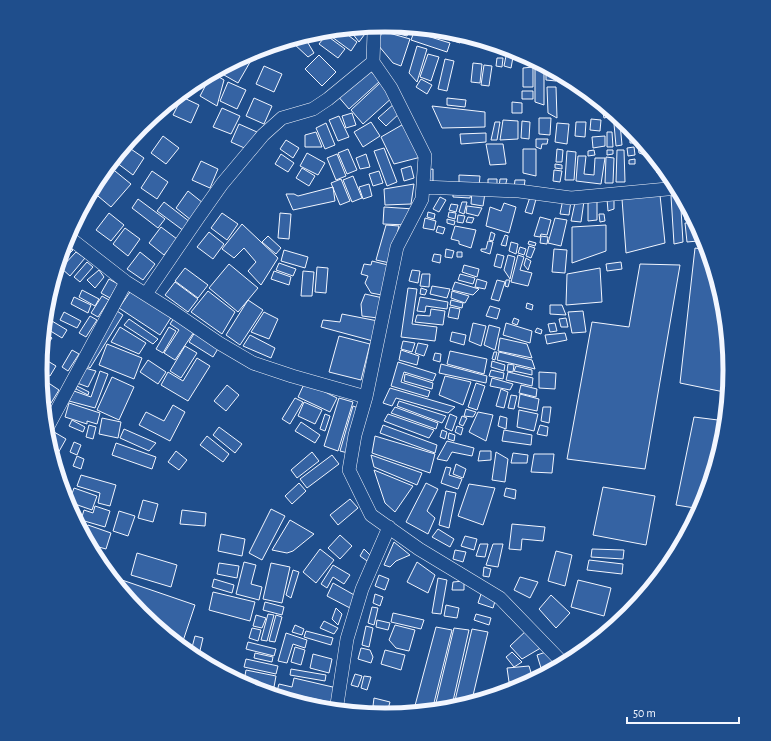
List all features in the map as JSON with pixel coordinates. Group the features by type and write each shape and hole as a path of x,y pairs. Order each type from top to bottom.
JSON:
{"street":[{"path":"374,33 373,62 391,88 424,156 423,187 422,198 397,247 366,396 355,434 349,470 371,515 419,549 500,598 560,661"},
{"path":"146,294 222,184 263,135 282,118 313,109 328,99 373,62"},
{"path":"423,187 519,191 571,198 671,189"},
{"path":"73,241 126,282 219,343 253,363 292,376 366,396"},
{"path":"51,421 126,282"},
{"path":"337,705 347,639 362,589 389,528"}],"building":[{"path":"382,32 410,39 401,66 393,63 378,45"},
{"path":"395,32 408,33 407,36"},
{"path":"366,33 359,42 353,34"},
{"path":"413,33 421,34 450,43 447,52 411,40"},
{"path":"347,34 357,42 351,51 332,37"},
{"path":"438,36 461,41 460,43"},
{"path":"329,37 345,49 338,58 319,44 324,38"},
{"path":"309,41 308,43 314,53 308,57 295,45"},
{"path":"417,46 427,49 417,82 409,73"},
{"path":"428,54 439,57 431,81 420,77"},
{"path":"319,55 336,72 322,86 305,69"},
{"path":"506,56 513,57 511,68 504,66"},
{"path":"497,58 503,58 502,67 496,66"},
{"path":"445,59 454,61 447,91 438,89"},
{"path":"251,60 238,83 224,75 226,72"},
{"path":"473,63 482,64 480,83 471,82"},
{"path":"484,65 492,66 489,86 481,85"},
{"path":"264,66 282,74 274,92 256,84"},
{"path":"367,67 380,81 349,109 337,95"},
{"path":"533,67 533,87 523,87 523,68"},
{"path":"535,67 544,72 544,105 535,102"},
{"path":"546,72 556,78 556,81 546,80"},
{"path":"218,76 224,80 217,106 200,96 207,83"},
{"path":"421,79 432,85 427,94 416,87"},
{"path":"228,82 246,90 237,109 220,101"},
{"path":"381,82 394,96 363,124 351,110"},
{"path":"547,87 556,87 557,118 548,113"},
{"path":"522,91 533,91 533,99 522,99"},
{"path":"184,98 199,105 191,123 173,115 180,101"},
{"path":"254,98 272,106 264,124 246,116"},
{"path":"447,98 466,100 465,107 447,105"},
{"path":"512,102 522,103 522,113 512,113"},
{"path":"395,103 401,112 386,126 378,118"},
{"path":"432,106 485,112 485,127 442,128"},
{"path":"222,108 240,116 231,134 213,127"},
{"path":"603,111 610,117 604,118"},
{"path":"352,113 356,125 346,128 342,116"},
{"path":"339,116 349,137 338,141 329,120"},
{"path":"539,118 551,118 550,135 539,134"},
{"path":"591,119 601,120 600,131 590,130"},
{"path":"503,120 518,121 518,139 500,140"},
{"path":"522,121 530,122 529,139 521,138"},
{"path":"371,122 380,136 363,147 354,132"},
{"path":"407,122 421,157 394,164 381,137"},
{"path":"495,122 500,122 497,140 491,140"},
{"path":"576,122 586,122 585,137 575,136"},
{"path":"326,123 335,145 325,149 316,128"},
{"path":"557,123 569,124 567,144 555,142"},
{"path":"239,124 257,132 249,150 231,142"},
{"path":"614,124 617,124 620,127 622,145 616,146"},
{"path":"316,132 322,147 305,147 305,135"},
{"path":"607,132 612,132 613,147 607,147"},
{"path":"486,133 486,142 461,144 460,134"},
{"path":"163,136 179,148 166,164 151,153"},
{"path":"605,136 605,146 593,148 592,137"},
{"path":"630,136 636,143 630,143"},
{"path":"536,139 548,139 547,144 542,144 541,149 536,147"},
{"path":"286,140 299,148 293,158 280,149"},
{"path":"486,144 503,144 506,164 490,165"},
{"path":"638,145 640,147 647,156 639,153"},
{"path":"634,147 635,155 628,156 627,148"},
{"path":"130,148 144,158 133,175 118,163"},
{"path":"384,148 397,182 387,186 374,151"},
{"path":"348,149 357,170 347,174 338,153"},
{"path":"523,149 536,149 536,176 523,173"},
{"path":"557,149 563,150 562,162 556,162"},
{"path":"594,150 595,155 588,156 588,151"},
{"path":"607,150 613,150 613,154 607,155"},
{"path":"617,150 624,150 625,182 616,182"},
{"path":"567,151 576,152 574,180 565,180"},
{"path":"307,153 325,163 318,175 300,166"},
{"path":"281,154 294,163 288,172 275,164"},
{"path":"337,154 346,176 336,180 327,158"},
{"path":"366,154 370,167 360,169 356,158"},
{"path":"578,156 586,156 584,174 594,175 595,158 605,158 601,184 576,181"},
{"path":"606,157 614,158 613,183 605,183"},
{"path":"635,159 635,164 629,164 629,160"},
{"path":"201,161 218,169 210,188 192,180"},
{"path":"555,164 562,165 562,169 555,168"},
{"path":"655,165 660,172 657,173"},
{"path":"411,166 414,178 404,181 401,169"},
{"path":"302,168 315,176 309,186 296,178"},
{"path":"113,169 131,184 111,207 96,194"},
{"path":"433,169 433,183 426,183 425,170"},
{"path":"554,170 562,171 560,182 553,181"},
{"path":"152,171 168,182 157,199 141,188"},
{"path":"379,171 383,183 373,186 369,174"},
{"path":"459,175 480,176 479,186 459,186"},
{"path":"353,176 362,198 352,202 343,180"},
{"path":"341,179 350,201 340,205 331,183"},
{"path":"488,179 497,179 497,187 488,187"},
{"path":"500,179 507,179 505,187 499,187"},
{"path":"515,180 525,180 524,188 514,188"},
{"path":"369,184 372,196 363,199 359,187"},
{"path":"414,184 411,204 385,205 384,189"},
{"path":"333,187 335,201 293,210 286,194 294,194 298,196"},
{"path":"188,191 203,203 191,220 176,208"},
{"path":"453,191 471,192 470,198 453,197"},
{"path":"472,191 485,193 483,206 471,204"},
{"path":"660,195 665,243 626,253 622,199"},
{"path":"675,195 681,204 683,242 674,244 671,196"},
{"path":"440,197 446,200 439,212 433,209"},
{"path":"530,197 536,199 532,214 525,212"},
{"path":"576,198 584,201 581,222 571,221"},
{"path":"614,198 614,209 608,211 607,199"},
{"path":"138,199 165,219 158,228 132,208"},
{"path":"563,199 571,201 569,215 560,214"},
{"path":"588,201 597,201 597,220 588,221"},
{"path":"164,202 190,222 184,231 157,211"},
{"path":"462,202 467,202 464,214 459,212"},
{"path":"504,203 516,207 509,233 486,226 490,207 501,211"},
{"path":"451,204 458,205 456,212 449,210"},
{"path":"467,206 482,208 478,216 466,213"},
{"path":"384,207 414,209 407,225 383,224"},
{"path":"684,211 688,220 685,220"},
{"path":"428,212 435,214 434,219 427,217"},
{"path":"449,212 456,213 455,219 448,217"},
{"path":"109,213 124,225 111,241 96,230"},
{"path":"222,213 238,224 227,240 211,228"},
{"path":"280,213 291,214 289,239 278,238"},
{"path":"599,214 604,214 605,221 600,222"},
{"path":"458,215 465,216 463,223 457,222"},
{"path":"468,217 474,218 472,223 466,222"},
{"path":"540,217 551,220 547,235 541,234 540,237 534,236"},
{"path":"425,218 436,221 434,230 423,228"},
{"path":"555,218 567,220 561,246 548,243"},
{"path":"447,219 455,221 454,225 447,223"},
{"path":"685,223 690,223 698,241 687,242"},
{"path":"242,224 278,258 261,285 248,271 256,262 244,248 234,258 222,249"},
{"path":"386,225 399,226 390,263 376,260"},
{"path":"606,225 606,251 572,263 572,227"},
{"path":"438,226 445,228 443,234 436,232"},
{"path":"455,226 476,230 471,248 459,244 459,241 451,239"},
{"path":"161,227 177,239 164,255 149,243"},
{"path":"125,228 140,239 128,256 113,244"},
{"path":"209,232 224,244 213,259 197,247"},
{"path":"491,232 495,234 493,241 489,240"},
{"path":"505,235 508,236 506,246 501,245"},
{"path":"268,236 281,248 276,254 262,242"},
{"path":"541,236 548,237 547,244 540,243"},
{"path":"488,241 493,242 490,254 481,251 481,249 486,249"},
{"path":"529,241 536,243 535,246 528,244"},
{"path":"511,242 518,244 516,254 509,251"},
{"path":"529,246 535,248 531,258 526,256"},
{"path":"520,247 526,249 524,255 518,253"},
{"path":"70,248 73,250 68,255"},
{"path":"695,248 701,249 717,304 723,348 723,392 680,383"},
{"path":"446,249 454,251 452,258 445,257"},
{"path":"554,249 567,250 565,273 552,272"},
{"path":"284,250 308,257 305,268 281,261"},
{"path":"76,252 85,258 70,276 63,270 64,264"},
{"path":"140,252 155,264 143,280 127,269"},
{"path":"457,252 462,252 462,257 457,257"},
{"path":"434,254 441,255 440,263 432,261"},
{"path":"497,254 504,256 501,268 494,266"},
{"path":"508,255 515,257 510,279 504,270"},
{"path":"518,255 524,257 520,270 532,273 528,286 511,282"},
{"path":"526,258 531,261 528,270 524,265"},
{"path":"372,261 388,265 382,295 371,293 365,283 368,276 361,274 364,264 371,265"},
{"path":"87,262 93,267 80,282 74,277"},
{"path":"621,262 622,269 607,271 606,264"},
{"path":"279,263 296,269 293,276 276,270"},
{"path":"229,264 258,288 238,312 209,288"},
{"path":"640,264 680,265 645,469 567,459 592,322 629,327"},
{"path":"464,265 479,269 477,277 462,272"},
{"path":"317,267 328,268 326,293 315,292"},
{"path":"185,268 208,285 198,298 175,281"},
{"path":"600,268 602,302 566,305 567,274"},
{"path":"99,270 104,277 95,288 87,280"},
{"path":"412,270 420,271 418,283 409,281"},
{"path":"274,271 291,277 289,285 271,279"},
{"path":"303,271 314,272 312,296 301,296"},
{"path":"422,274 430,274 429,287 420,286"},
{"path":"460,274 475,278 473,284 458,280"},
{"path":"109,279 118,284 110,298 101,293"},
{"path":"477,279 487,282 485,289 475,287"},
{"path":"497,280 505,282 499,301 491,299"},
{"path":"506,280 510,280 508,287 505,286"},
{"path":"175,282 198,299 188,312 165,295"},
{"path":"455,282 479,289 473,295 452,290"},
{"path":"432,286 450,289 447,298 430,294"},
{"path":"408,288 417,289 412,324 437,327 435,341 401,337"},
{"path":"421,288 427,290 425,295 420,294"},
{"path":"132,289 172,316 160,335 119,308"},
{"path":"82,290 99,299 95,306 79,297"},
{"path":"208,291 235,312 222,334 191,312"},
{"path":"452,291 469,296 465,303 451,298"},
{"path":"365,294 383,298 378,318 362,316 361,304"},
{"path":"102,296 109,300 98,317 91,313"},
{"path":"74,297 91,305 88,313 71,304"},
{"path":"420,297 448,302 447,309 426,306 425,312 417,311"},
{"path":"248,300 263,310 240,345 226,335"},
{"path":"451,300 463,303 462,308 450,305"},
{"path":"527,303 533,305 532,310 526,308"},
{"path":"550,305 562,305 566,315 550,314"},
{"path":"490,306 500,309 497,319 486,316"},
{"path":"450,307 460,309 458,319 448,317"},
{"path":"431,309 445,311 443,325 415,322 417,315 430,316"},
{"path":"117,311 123,315 90,368 84,364"},
{"path":"583,311 586,332 572,333 568,312"},
{"path":"64,312 81,321 77,328 60,320"},
{"path":"264,312 278,319 269,339 251,332"},
{"path":"342,314 378,321 373,341 321,327 323,320 340,322"},
{"path":"90,316 97,320 86,337 79,333"},
{"path":"174,318 194,332 175,360 164,353 179,330 170,324"},
{"path":"514,318 519,320 517,325 512,323"},
{"path":"566,318 568,327 561,327 559,319"},
{"path":"129,319 158,339 153,344 124,325"},
{"path":"51,320 67,330 62,338 50,330"},
{"path":"473,323 486,326 481,346 469,341"},
{"path":"506,323 532,331 530,343 503,335"},
{"path":"555,323 557,331 550,332 548,324"},
{"path":"489,325 500,328 495,350 484,345"},
{"path":"120,327 146,343 139,354 111,342"},
{"path":"169,327 176,331 163,353 156,349"},
{"path":"537,328 542,330 541,334 535,332"},
{"path":"195,332 219,347 213,357 189,342"},
{"path":"452,332 466,335 464,345 450,341"},
{"path":"565,333 567,340 547,344 545,335"},
{"path":"49,335 52,338 48,343"},
{"path":"250,335 275,348 271,358 243,346"},
{"path":"339,336 370,344 361,380 329,372"},
{"path":"500,338 527,344 532,358 498,351"},
{"path":"403,341 415,343 412,352 401,349"},
{"path":"418,343 428,345 424,356 415,353"},
{"path":"107,344 142,358 134,379 99,365"},
{"path":"185,346 197,353 181,378 170,371"},
{"path":"72,350 79,354 68,371 62,367"},
{"path":"401,350 419,356 417,365 399,360"},
{"path":"450,351 487,359 484,374 447,364"},
{"path":"494,352 497,352 495,360 492,359"},
{"path":"499,352 532,360 535,369 497,360"},
{"path":"435,353 441,354 440,362 433,360"},
{"path":"197,358 210,366 188,401 161,385 168,372 183,381"},
{"path":"148,360 166,372 158,384 140,372"},
{"path":"47,361 56,366 50,376 47,374"},
{"path":"492,361 505,365 504,371 491,367"},
{"path":"398,362 436,374 433,381 404,372 401,382 430,391 428,397 391,386"},
{"path":"441,364 487,376 486,383 439,373"},
{"path":"508,364 514,365 513,372 507,371"},
{"path":"516,366 532,370 532,375 514,371"},
{"path":"85,368 96,371 88,387 77,383"},
{"path":"491,370 504,373 503,379 489,376"},
{"path":"100,371 108,374 95,408 69,401 74,391 91,397"},
{"path":"508,372 533,378 532,386 506,380"},
{"path":"539,372 556,373 555,389 539,388"},
{"path":"405,374 433,383 432,389 404,381"},
{"path":"445,376 471,382 463,405 439,395"},
{"path":"112,377 134,387 119,420 97,410"},
{"path":"492,378 513,384 510,390 490,386"},
{"path":"48,382 59,390 51,403 49,402"},
{"path":"305,382 337,398 330,412 298,397"},
{"path":"476,383 485,386 477,410 468,407"},
{"path":"227,385 239,395 226,411 214,401"},
{"path":"521,385 537,389 536,397 519,393"},
{"path":"77,386 89,392 88,395 76,389"},
{"path":"390,388 455,407 448,413 396,398 392,406 383,403"},
{"path":"501,389 508,392 504,408 496,406"},
{"path":"520,394 539,399 537,411 518,407"},
{"path":"511,395 517,396 514,409 508,408"},
{"path":"295,398 303,402 290,424 282,419"},
{"path":"339,398 353,402 338,451 324,446"},
{"path":"399,401 446,416 442,423 397,406"},
{"path":"304,402 322,410 315,424 298,416"},
{"path":"69,403 100,413 97,424 87,421 87,424 65,417"},
{"path":"173,405 185,412 170,441 139,425 146,412 164,421"},
{"path":"353,406 361,409 348,453 340,451"},
{"path":"395,407 438,423 436,429 391,413"},
{"path":"543,407 551,407 549,423 541,421"},
{"path":"466,409 476,412 473,417 464,416"},
{"path":"519,410 538,414 534,431 517,427"},
{"path":"478,412 493,415 486,441 469,432"},
{"path":"325,414 330,416 325,431 320,429"},
{"path":"388,414 434,430 429,438 384,421"},
{"path":"450,414 457,417 452,431 445,428"},
{"path":"462,416 467,418 463,426 459,424"},
{"path":"500,416 507,418 506,429 498,426"},
{"path":"694,417 720,420 706,479 694,508 676,505"},
{"path":"102,418 121,422 118,438 99,434"},
{"path":"72,420 85,427 83,432 69,426"},
{"path":"301,422 320,435 315,443 295,431"},
{"path":"89,425 96,427 93,439 86,437"},
{"path":"383,425 437,445 435,453 380,433"},
{"path":"540,425 548,427 547,436 537,434"},
{"path":"457,426 463,428 461,435 455,432"},
{"path":"219,427 242,444 235,453 213,435"},
{"path":"124,429 156,443 149,451 120,438"},
{"path":"442,430 447,432 445,439 440,437"},
{"path":"504,430 532,435 531,445 502,441"},
{"path":"53,431 66,439 58,453"},
{"path":"449,433 455,435 454,441 448,439"},
{"path":"207,436 229,454 223,462 200,445"},
{"path":"375,436 435,454 430,473 372,453"},
{"path":"447,441 474,448 472,456 452,452 447,461 437,459"},
{"path":"74,442 81,445 77,455 70,452"},
{"path":"116,443 156,457 152,469 112,455"},
{"path":"176,451 187,460 179,470 168,462"},
{"path":"480,451 491,451 491,460 478,461"},
{"path":"312,452 319,461 297,478 291,470"},
{"path":"496,452 508,459 505,482 492,480"},
{"path":"513,453 528,455 527,463 511,463"},
{"path":"534,454 554,454 552,473 531,472"},
{"path":"332,455 339,464 307,488 300,479"},
{"path":"371,455 422,473 417,485 374,467"},
{"path":"77,456 84,459 81,469 73,466"},
{"path":"456,464 466,469 463,478 453,474"},
{"path":"446,467 451,468 449,475 462,479 458,489 441,483"},
{"path":"374,470 413,486 395,512 385,503"},
{"path":"81,475 116,485 110,506 98,503 100,493 77,486"},
{"path":"299,483 306,491 292,504 285,496"},
{"path":"426,483 438,489 427,511 435,518 428,534 406,522"},
{"path":"469,484 495,488 483,525 458,516"},
{"path":"603,487 655,496 646,545 593,535"},
{"path":"74,488 97,496 92,510 75,504 71,496"},
{"path":"506,488 516,490 515,499 504,496"},
{"path":"446,491 456,493 449,528 439,525"},
{"path":"350,499 358,508 338,525 330,515"},
{"path":"143,500 158,504 153,522 138,518"},
{"path":"95,506 110,511 105,527 82,520 84,510 93,513"},
{"path":"271,509 285,516 262,560 249,553"},
{"path":"182,510 206,513 205,526 180,524"},
{"path":"119,511 135,516 128,536 113,531"},
{"path":"290,520 314,534 293,551 287,553 272,550"},
{"path":"512,524 545,527 543,541 522,539 521,550 509,549"},
{"path":"88,525 111,533 106,549 96,546 87,529"},
{"path":"438,529 454,539 450,547 432,537"},
{"path":"221,534 245,539 242,556 218,551"},
{"path":"340,535 352,546 340,559 328,548"},
{"path":"465,536 477,539 474,550 461,546"},
{"path":"394,542 410,555 396,561 390,567 384,565"},
{"path":"480,544 488,544 485,557 476,556"},
{"path":"493,544 503,544 498,567 486,565"},
{"path":"320,549 334,560 316,583 303,572"},
{"path":"364,549 373,558 370,563 360,556"},
{"path":"592,549 624,550 623,559 591,557"},
{"path":"455,550 466,552 463,562 453,559"},
{"path":"556,551 572,555 565,586 548,581"},
{"path":"137,553 177,565 171,587 131,575"},
{"path":"589,560 623,564 622,574 587,570"},
{"path":"244,562 256,565 251,584 262,587 259,600 236,594"},
{"path":"417,562 435,575 428,593 407,582"},
{"path":"219,563 239,566 237,578 217,574"},
{"path":"271,563 290,567 282,603 263,599"},
{"path":"333,565 350,575 344,584 333,577 327,588 321,584"},
{"path":"484,567 491,569 489,577 483,576"},
{"path":"293,570 299,572 291,598 286,595"},
{"path":"379,575 389,579 385,590 375,586"},
{"path":"520,577 538,582 530,598 514,590"},
{"path":"438,578 447,580 441,614 432,613"},
{"path":"214,579 234,585 232,593 212,587"},
{"path":"122,580 195,605 183,642 146,610 121,582"},
{"path":"578,580 611,588 604,616 571,607"},
{"path":"464,581 464,590 452,590 453,582"},
{"path":"333,583 356,596 350,608 327,596"},
{"path":"482,591 496,598 493,608 478,603"},
{"path":"213,592 255,602 250,621 209,610"},
{"path":"375,594 383,597 380,606 373,603"},
{"path":"551,595 570,613 556,628 539,609"},
{"path":"265,602 284,607 282,615 263,610"},
{"path":"446,605 459,608 457,618 444,616"},
{"path":"372,607 378,608 374,625 368,623"},
{"path":"336,608 342,614 338,625 332,619"},
{"path":"393,613 424,620 421,629 391,622"},
{"path":"268,614 274,615 267,641 261,640"},
{"path":"476,614 491,618 489,625 474,620"},
{"path":"256,615 266,618 262,628 253,626"},
{"path":"276,615 282,617 275,642 269,641"},
{"path":"377,620 390,623 388,630 376,627"},
{"path":"324,621 338,628 334,634 320,628"},
{"path":"295,625 304,629 302,635 292,632"},
{"path":"395,625 415,630 409,651 396,648 389,640"},
{"path":"366,626 373,628 369,647 362,645"},
{"path":"436,627 452,630 433,705 414,707"},
{"path":"252,628 261,630 258,641 249,638"},
{"path":"454,628 469,630 453,702 435,705"},
{"path":"472,629 488,632 473,697 455,701"},
{"path":"528,629 544,646 522,659 510,646"},
{"path":"306,631 333,638 331,645 304,637"},
{"path":"286,633 307,640 305,648 293,644 287,663 278,661"},
{"path":"195,636 203,638 199,653 192,648"},
{"path":"248,642 276,649 274,656 246,649"},
{"path":"295,647 305,650 301,665 291,662"},
{"path":"361,648 370,650 373,657 371,663 358,659"},
{"path":"385,650 405,655 401,670 381,664"},
{"path":"549,651 555,664 541,668 537,655"},
{"path":"512,652 522,662 514,667 506,657"},
{"path":"255,653 273,657 272,662 254,658"},
{"path":"313,654 332,659 329,673 310,668"},
{"path":"246,659 278,666 276,674 244,667"},
{"path":"529,666 532,675 520,681 509,682 507,668"},
{"path":"291,669 326,675 325,681 290,675"},
{"path":"246,670 276,676 274,687 258,684 245,678"},
{"path":"355,674 362,676 358,687 351,685"},
{"path":"364,676 371,677 367,690 361,688"},
{"path":"294,678 337,688 334,703 277,691 279,684 292,687"},
{"path":"374,698 390,702 388,709 373,706"},
{"path":"365,706 376,709 364,708"}]}
